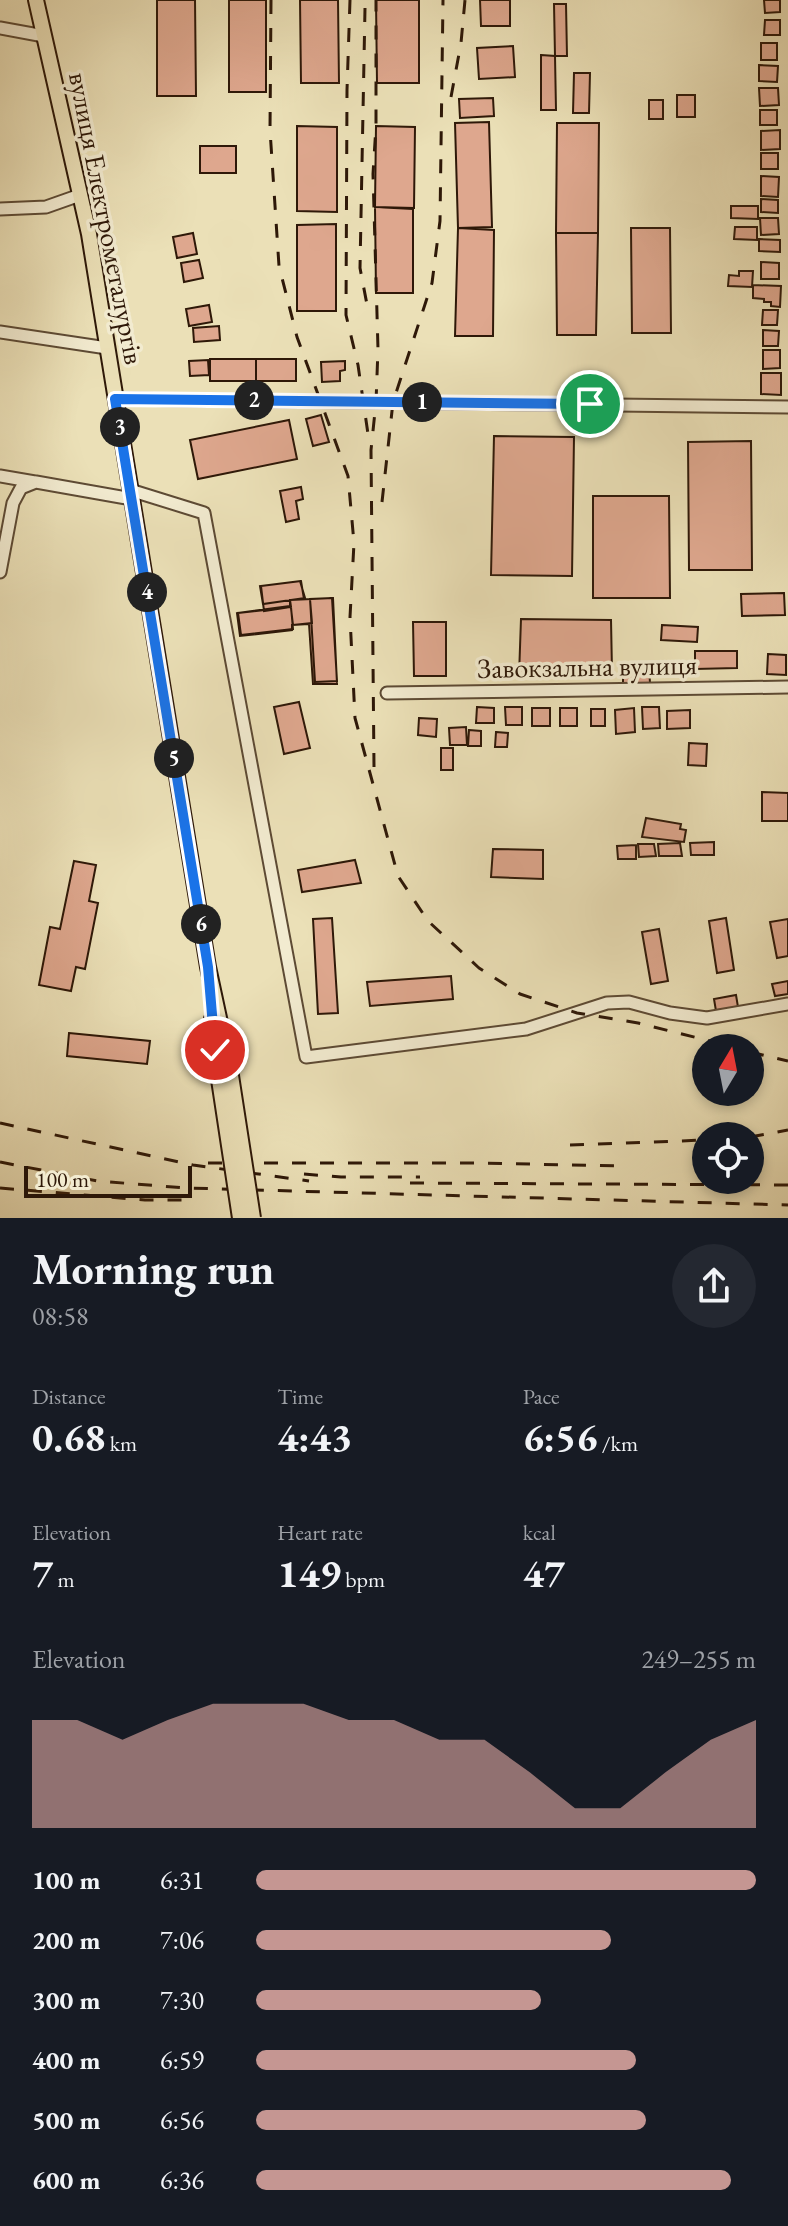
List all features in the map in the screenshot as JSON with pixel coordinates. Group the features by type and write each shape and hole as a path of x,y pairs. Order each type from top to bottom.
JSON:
{"main road":[{"name":"вулиця Електрометалургів","path":"36,0 80,195 107,348 224,1071"},
{"path":"224,1071 240,1218"},
{"path":"224,1071 253,1218"}],"street":[{"path":"0,28 44,36"},
{"path":"0,209 46,207 80,195"},
{"path":"0,332 107,348"},
{"path":"115,399 788,407"},
{"path":"0,476 131,494 204,513 306,1057 526,1029 607,1003 629,1002 670,1013 707,1018 788,1004"},
{"path":"0,572 13,503 21,488 36,482"},
{"name":"Завокзальна вулиця","path":"387,693 788,687"}],"building":[{"path":"157,0 195,0 196,96 157,96"},
{"path":"229,0 266,0 266,92 229,92"},
{"path":"300,0 338,0 339,83 301,83"},
{"path":"376,0 419,0 419,83 377,83"},
{"path":"480,0 510,0 510,26 481,26"},
{"path":"764,0 780,0 780,12 765,13"},
{"path":"554,4 566,4 567,56 555,56"},
{"path":"765,20 780,20 780,35 764,35"},
{"path":"761,43 777,43 777,60 761,60"},
{"path":"513,46 515,77 479,79 477,48"},
{"path":"541,55 555,56 556,110 541,110"},
{"path":"759,65 778,66 777,82 759,81"},
{"path":"574,73 590,73 589,113 573,113"},
{"path":"759,88 778,88 779,105 760,106"},
{"path":"677,95 695,95 695,117 677,117"},
{"path":"493,98 494,116 460,118 459,99"},
{"path":"649,100 663,100 663,119 649,119"},
{"path":"760,110 777,110 777,125 760,125"},
{"path":"489,122 492,227 458,228 455,123"},
{"path":"557,123 599,123 598,233 556,233"},
{"path":"297,126 337,127 337,212 297,211"},
{"path":"376,126 415,127 414,208 375,207"},
{"path":"780,130 780,149 761,150 761,131"},
{"path":"200,146 236,146 236,173 200,173"},
{"path":"761,153 778,153 778,169 761,169"},
{"path":"761,176 779,177 778,197 761,196"},
{"path":"761,199 778,200 778,213 761,212"},
{"path":"731,206 758,206 758,219 731,218"},
{"path":"375,207 413,209 413,293 376,293"},
{"path":"760,218 778,218 779,234 761,235"},
{"path":"336,224 336,311 297,311 297,225"},
{"path":"735,227 757,227 757,240 734,239"},
{"path":"458,228 494,230 493,336 455,336"},
{"path":"631,228 670,228 671,333 632,333"},
{"path":"193,233 197,254 177,258 173,237"},
{"path":"556,233 598,233 596,335 557,335"},
{"path":"759,239 780,240 780,252 759,251"},
{"path":"199,260 203,278 184,282 181,263"},
{"path":"761,262 779,263 779,279 761,279"},
{"path":"739,271 753,271 752,287 728,286 729,275 739,276"},
{"path":"753,285 781,286 780,307 771,306 771,302 764,302 764,299 753,298"},
{"path":"209,305 212,322 189,326 186,309"},
{"path":"763,310 778,310 777,325 762,325"},
{"path":"219,326 220,340 194,342 193,328"},
{"path":"763,330 779,331 778,346 763,346"},
{"path":"763,350 780,350 780,368 763,369"},
{"path":"210,359 256,359 256,381 210,381"},
{"path":"256,359 296,359 296,381 256,381"},
{"path":"208,360 209,375 190,376 189,361"},
{"path":"345,361 345,370 340,371 340,381 322,382 321,362"},
{"path":"761,373 781,373 781,395 761,394"},
{"path":"321,415 329,442 313,446 306,419"},
{"path":"289,420 297,459 198,479 190,440"},
{"path":"494,436 574,437 572,576 491,575"},
{"path":"751,441 752,570 689,570 688,442"},
{"path":"301,487 303,499 296,501 299,519 286,522 280,491"},
{"path":"593,496 669,496 670,598 593,598"},
{"path":"300,581 305,598 263,604 260,586"},
{"path":"301,581 304,599 290,600 291,607 264,611 261,586"},
{"path":"784,593 785,615 742,616 741,594"},
{"path":"332,598 337,681 315,682 310,599"},
{"path":"333,598 337,684 313,684 309,624 292,625 292,630 240,636 237,613 290,606 290,600"},
{"path":"310,599 312,623 293,625 290,600"},
{"path":"291,607 293,629 241,635 238,613"},
{"path":"521,619 611,620 612,671 519,676"},
{"path":"413,622 446,622 446,676 414,676"},
{"path":"662,625 698,627 697,642 661,640"},
{"path":"695,651 737,651 737,668 695,669"},
{"path":"768,654 786,655 786,675 767,674"},
{"path":"623,667 649,667 650,683 623,684"},
{"path":"299,702 310,748 284,754 274,707"},
{"path":"477,707 494,708 494,723 476,723"},
{"path":"505,707 522,707 522,725 506,725"},
{"path":"642,707 659,707 660,728 643,729"},
{"path":"532,708 550,708 550,726 532,726"},
{"path":"560,708 577,708 577,726 560,726"},
{"path":"634,708 635,732 616,734 615,710"},
{"path":"591,709 605,709 605,726 591,726"},
{"path":"690,710 690,728 667,729 667,711"},
{"path":"419,718 437,719 436,737 418,735"},
{"path":"466,727 467,745 450,745 449,728"},
{"path":"469,730 481,731 481,746 468,746"},
{"path":"496,732 508,733 507,747 495,747"},
{"path":"689,743 707,744 706,766 688,765"},
{"path":"441,748 453,748 453,770 441,770"},
{"path":"762,792 788,793 788,821 762,821"},
{"path":"646,818 681,824 680,829 686,830 684,842 642,837"},
{"path":"714,842 714,855 691,855 690,843"},
{"path":"680,843 682,856 659,856 658,844"},
{"path":"638,844 654,844 656,856 639,857"},
{"path":"636,845 636,859 618,859 617,846"},
{"path":"493,849 543,850 543,879 491,877"},
{"path":"355,860 361,883 302,892 298,870"},
{"path":"74,861 96,865 89,901 98,903 85,969 76,967 71,991 39,985 50,927 60,929"},
{"path":"332,918 338,1013 318,1014 313,919"},
{"path":"726,918 734,970 717,973 709,921"},
{"path":"788,919 788,956 777,958 770,922"},
{"path":"659,929 668,981 651,984 642,932"},
{"path":"451,976 453,999 370,1006 367,982"},
{"path":"788,981 788,994 775,996 772,984"},
{"path":"736,995 738,1007 716,1011 714,999"},
{"path":"69,1033 150,1041 147,1064 67,1056"}],"railway":[{"path":"271,0 270,130 279,266 297,337 348,476 354,543 350,617 355,718 398,876 428,921 479,968 520,994 577,1013 638,1023 692,1036"},
{"path":"350,0 346,315 358,365 368,434"},
{"path":"374,767 371,450 378,349 373,174 376,0"},
{"path":"382,502 393,402 432,283 440,221 443,0"},
{"path":"451,97 465,0"},
{"path":"365,8 360,268 369,315"},
{"path":"764,1055 788,1061"},
{"path":"0,1123 193,1165 309,1181"},
{"path":"764,1134 788,1130"},
{"path":"570,1145 692,1141"},
{"path":"0,1162 97,1181 186,1188 788,1205"},
{"path":"208,1163 622,1166"},
{"path":"304,1174 420,1177"},
{"path":"410,1183 788,1185"},
{"path":"0,1188 145,1200 195,1200"}],"route":[{"path":"215,1050 208,967 115,399 590,404"}]}
